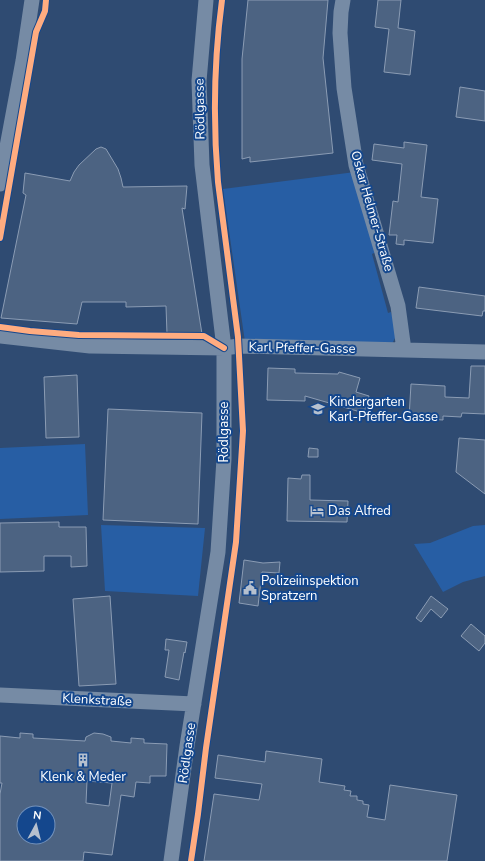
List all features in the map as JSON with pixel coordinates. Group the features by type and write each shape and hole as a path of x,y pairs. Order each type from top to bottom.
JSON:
{"street":[{"path":"0,184 32,0"},
{"name":"Rödlgasse","path":"171,861 218,552 224,460 224,348 202,165 199,81 206,0"},
{"name":"Oskar Helmer-Straße","path":"343,0 340,33 344,81 356,165 398,306 404,350"},
{"name":"Karl Pfeffer-Gasse","path":"0,336 90,346 224,348 239,346 485,352"},
{"name":"Klenkstraße","path":"0,695 194,704"}],"shaded area":[{"path":"355,172 376,252 372,254 388,313 391,312 397,334 392,344 245,342 223,189"},
{"path":"85,444 88,515 0,519 0,448"},
{"path":"101,525 205,528 198,596 105,591"},
{"path":"485,525 485,576 463,582 443,592 414,544 430,543 473,526"}],"building":[{"path":"248,0 328,0 323,58 333,153 250,162 250,157 242,159 242,59"},
{"path":"378,0 401,0 398,28 415,31 410,75 384,72 389,29 375,27"},
{"path":"460,87 485,91 485,121 456,117"},
{"path":"404,142 427,145 421,197 438,199 433,243 404,240 404,245 396,244 397,235 389,235 393,201 398,202 402,164 372,160 374,144 404,148"},
{"path":"101,147 106,149 118,169 123,187 187,186 185,209 182,208 202,334 167,334 166,306 126,307 126,302 82,302 77,324 1,318 26,195 23,193 25,173 70,181 79,165 96,149"},
{"path":"419,287 485,296 485,311 483,311 482,316 416,308"},
{"path":"471,366 485,366 485,414 462,413 461,417 443,416 443,420 409,418 411,384 445,386 445,397 469,398"},
{"path":"268,368 295,369 295,373 338,374 339,372 360,378 356,392 369,396 364,413 305,396 305,401 267,400"},
{"path":"77,375 79,437 46,438 44,377"},
{"path":"108,409 202,413 198,524 103,520"},
{"path":"459,438 485,440 485,494 456,472"},
{"path":"309,448 318,449 318,457 308,457"},
{"name":"Das Alfred","path":"302,475 310,475 310,500 348,501 347,522 287,521 288,478 301,479"},
{"path":"59,522 59,527 86,527 87,566 71,567 71,556 44,556 44,571 0,572 0,523"},
{"name":"Polizeiinspektion Spratzern","path":"244,560 263,563 280,562 279,573 262,572 258,606 239,603"},
{"path":"110,596 116,684 79,686 73,599"},
{"path":"431,596 448,609 441,618 431,609 421,622 416,618"},
{"path":"471,624 485,636 485,643 479,651 461,636"},
{"path":"166,639 187,642 179,680 165,677 169,650 165,650"},
{"path":"20,733 33,734 33,738 85,741 86,737 94,733 111,737 111,741 131,743 131,738 144,739 144,743 167,744 166,776 150,776 150,783 136,782 134,797 121,795 112,855 84,852 83,861 0,861 0,794 2,783 0,783 0,736 20,738","holes":["87,781 112,783 109,806 86,803"]},
{"path":"266,751 322,759 319,782 345,786 344,790 351,791 350,796 357,796 357,800 363,801 363,804 369,805 367,817 385,820 390,785 457,795 447,861 204,861 214,794 259,800 262,784 215,778 218,755 265,762"}],"cycle path":[{"path":"0,238 36,32 45,11 46,0"},
{"path":"191,861 236,542 243,431 238,337 216,159 215,91 217,45 222,0"},
{"path":"0,327 79,335 204,336 224,348"}],"place":[{"name":"Kindergarten Karl-Pfeffer-Gasse","path":"318,409"},
{"name":"Das Alfred","path":"317,511"},
{"name":"Polizeiinspektion Spratzern","path":"250,588"},
{"name":"Klenk & Meder","path":"83,760"}]}
